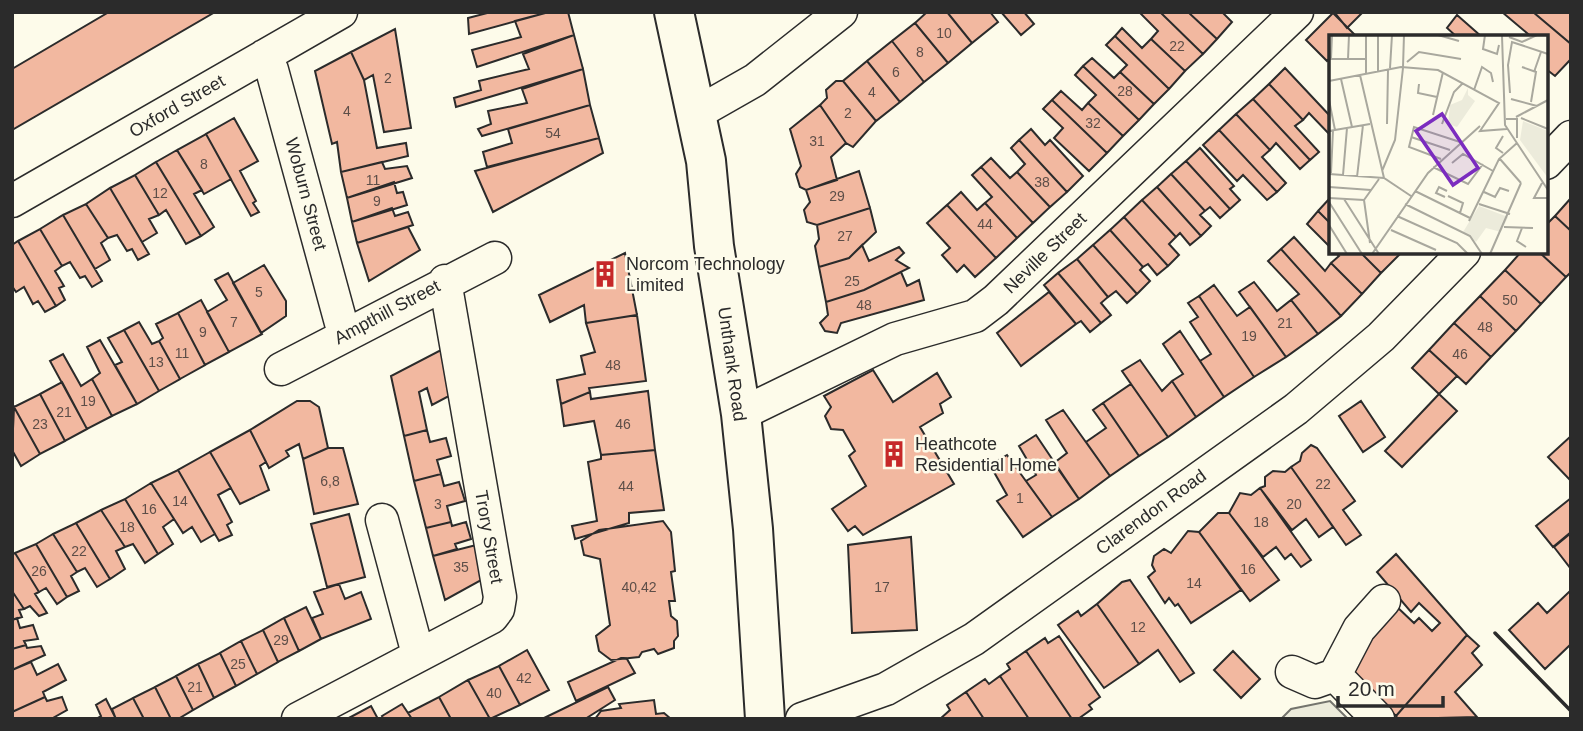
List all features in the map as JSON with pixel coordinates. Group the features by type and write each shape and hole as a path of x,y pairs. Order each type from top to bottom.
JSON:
{"street":[{"name":"Oxford Street","path":"12,201 341,12"},
{"name":"Unthank Road","path":"674,12 697,113 741,414 753,529 765,719"},
{"path":"697,113 755,80 841,12"},
{"name":"Neville Street","path":"741,414 895,339 975,316 996,300 1297,12"},
{"name":"Woburn Street","path":"264,56 272,70 344,334"},
{"path":"1548,161 1571,136"},
{"name":"Clarendon Road","path":"802,719 886,689 974,639 1296,409 1381,337 1462,254"},
{"name":"Ampthill Street","path":"281,369 445,281 495,258"},
{"name":"Trory Street","path":"298,719 492,617 498,609 499,597 445,281"},
{"path":"383,520 418,654"},
{"path":"1292,672 1315,682 1335,675 1360,629 1384,601"},
{"path":"1335,675 1378,719"}],"shaded area":[{"path":"1330,701 1348,719 1281,719 1291,709"}],"building":[{"path":"109,12 215,12 12,130 12,69"},
{"path":"491,12 549,12 469,34 468,18"},
{"path":"549,12 568,12 574,35 477,67 472,50 521,37 515,21"},
{"path":"927,12 947,12 972,43 948,63 915,23"},
{"path":"947,12 990,12 998,22 972,43"},
{"path":"1001,12 1024,12 1034,24 1021,35"},
{"path":"1160,12 1188,12 1217,39 1203,54"},
{"path":"1160,12 1203,54 1185,71 1151,39 1158,31 1140,13"},
{"path":"1188,12 1222,12 1232,22 1217,39"},
{"path":"1334,12 1363,12 1347,28"},
{"path":"1502,12 1533,12 1571,44 1571,59 1555,76 1548,71 1548,35 1528,34"},
{"path":"1533,12 1571,12 1571,44"},
{"path":"1333,13 1354,34 1329,35 1327,61 1306,40"},
{"path":"1457,15 1480,35 1455,35 1447,28"},
{"path":"915,23 948,63 924,82 892,41"},
{"path":"1122,28 1142,48 1151,39 1185,71 1169,89 1115,36"},
{"path":"395,29 411,128 384,132 373,75 364,80 351,52"},
{"path":"574,35 583,69 456,107 454,98 481,90 479,81 529,69 523,54"},
{"path":"1115,36 1169,89 1154,104 1120,72 1127,65 1106,45"},
{"path":"892,41 924,82 900,102 867,61"},
{"path":"351,52 364,80 377,148 406,143 408,156 341,172 337,142 332,144 315,71"},
{"path":"1092,58 1114,78 1120,72 1154,104 1139,120 1083,66"},
{"path":"867,61 900,102 876,121 843,81"},
{"path":"1083,66 1139,120 1123,136 1088,103 1096,95 1075,75"},
{"path":"1285,68 1329,115 1329,134 1309,113 1303,120 1269,84"},
{"path":"583,69 590,105 482,136 478,129 491,124 488,111 527,103 522,89"},
{"path":"836,81 843,81 876,121 853,147 846,143 820,105 827,98 826,90"},
{"path":"1269,84 1303,120 1295,126 1319,152 1310,160 1253,99"},
{"path":"1061,91 1082,110 1088,103 1123,136 1107,153 1052,100"},
{"path":"1253,99 1310,160 1300,169 1276,143 1270,150 1236,114"},
{"path":"1052,100 1107,153 1089,171 1054,138 1063,128 1043,109"},
{"path":"590,105 599,138 487,167 483,152 512,143 508,129"},
{"path":"820,105 846,143 831,157 837,180 806,190 800,187 796,174 801,166 790,129"},
{"path":"1236,114 1270,150 1262,157 1286,183 1277,192 1219,130"},
{"path":"234,118 258,161 240,171 259,212 251,216 206,134"},
{"path":"1031,129 1045,145 1050,140 1083,176 1067,192 1019,140"},
{"path":"1219,130 1277,192 1267,200 1243,175 1237,181 1203,145"},
{"path":"206,134 231,179 204,194 177,150"},
{"path":"599,138 603,153 493,212 475,171"},
{"path":"1019,140 1067,192 1050,207 1017,172 1025,164 1011,148"},
{"path":"1200,148 1234,186 1230,189 1240,200 1230,209 1186,161"},
{"path":"177,150 202,190 194,194 214,227 201,236 156,162"},
{"path":"991,158 1010,178 1017,172 1050,207 1033,223 981,167"},
{"path":"1186,161 1230,209 1220,218 1210,207 1205,211 1171,174"},
{"path":"156,162 201,236 186,244 166,210 159,215 135,175"},
{"path":"382,162 385,169 407,166 412,178 347,198 341,172"},
{"path":"981,167 1033,223 1017,238 985,203 992,197 972,175"},
{"path":"859,171 870,208 817,225 807,222 804,210 810,202 806,190"},
{"path":"1171,174 1205,211 1200,215 1211,226 1201,236 1157,187"},
{"path":"135,175 159,215 149,219 157,233 142,242 110,188"},
{"path":"394,182 397,193 403,192 407,205 352,222 347,198"},
{"path":"1157,187 1201,236 1190,245 1180,233 1176,237 1142,200"},
{"path":"110,188 149,254 138,260 132,249 127,251 117,235 108,238 86,204"},
{"path":"961,192 977,210 985,203 1017,238 996,258 947,205"},
{"path":"1571,198 1571,231 1555,216"},
{"path":"1329,199 1329,222 1318,211"},
{"path":"1142,200 1176,237 1169,244 1179,255 1168,266 1124,217"},
{"path":"86,204 108,238 101,243 110,260 95,269 63,215"},
{"path":"947,205 996,258 975,277 964,265 957,272 942,255 950,248 927,223"},
{"path":"392,208 395,216 408,212 413,225 357,243 352,222"},
{"path":"870,208 876,232 849,258 819,267 815,246 819,239 817,225"},
{"path":"1318,211 1329,222 1329,246 1307,224"},
{"path":"63,215 102,281 92,287 85,276 80,278 70,262 62,266 40,229"},
{"path":"1555,216 1571,231 1571,272 1566,277 1541,254 1548,254 1548,223"},
{"path":"1124,217 1168,266 1157,275 1148,264 1143,267 1110,230"},
{"path":"408,227 420,250 369,281 357,243"},
{"path":"40,229 62,266 55,271 64,286 59,288 65,300 56,306 18,241"},
{"path":"1110,230 1143,267 1140,270 1150,281 1137,294 1093,245"},
{"path":"1294,237 1325,271 1331,263 1362,294 1341,316 1281,249"},
{"path":"18,241 56,306 45,312 38,301 33,304 24,287 16,292 12,286 12,245"},
{"path":"862,245 869,261 899,247 904,253 896,260 909,268 864,290 826,302 819,267 849,258"},
{"path":"1093,245 1137,294 1127,303 1116,291 1108,297 1077,259"},
{"path":"1281,249 1341,316 1318,334 1291,300 1299,294 1268,261"},
{"name":"Norcom Technology Limited","path":"625,253 637,315 586,323 584,305 550,322 539,295"},
{"path":"1337,254 1362,254 1381,273 1362,294 1331,263 1339,256"},
{"path":"1362,254 1400,254 1381,273"},
{"path":"1519,254 1541,254 1566,277 1541,304 1505,270"},
{"path":"1077,259 1108,297 1101,303 1111,315 1101,323 1058,273"},
{"path":"264,265 286,301 286,316 261,333 233,283"},
{"path":"1505,270 1541,304 1516,331 1480,296"},
{"path":"901,272 907,286 919,280 924,300 841,323 837,333 825,331 820,323 828,315 826,302 864,290"},
{"path":"228,273 262,334 229,352 207,312 227,300 215,280"},
{"path":"1058,273 1101,323 1090,332 1081,321 1076,324 1044,285"},
{"path":"1254,282 1277,311 1291,300 1318,334 1286,357 1239,292"},
{"path":"1214,285 1237,316 1250,307 1286,357 1254,377 1199,296"},
{"path":"1049,292 1076,324 1021,366 997,333"},
{"path":"1199,296 1254,377 1224,397 1200,361 1211,354 1190,322 1198,317 1188,303"},
{"path":"1480,296 1516,331 1491,357 1454,323"},
{"path":"201,300 229,352 205,365 178,313"},
{"path":"178,313 205,365 180,379 159,341 163,338 156,324"},
{"path":"637,315 646,381 589,388 590,392 561,404 557,380 585,374 581,356 595,352 586,323"},
{"path":"139,322 152,344 159,341 180,379 159,391 124,330"},
{"path":"1454,323 1491,357 1466,384 1429,350"},
{"path":"124,330 159,391 137,404 115,365 122,362 108,338"},
{"path":"1180,331 1224,397 1196,417 1172,381 1183,374 1163,344"},
{"path":"100,340 137,404 112,416 92,379 100,373 87,347"},
{"path":"441,350 449,396 432,405 427,388 419,392 427,430 404,436 391,376"},
{"path":"1429,350 1457,376 1439,394 1412,368"},
{"path":"63,354 81,386 92,379 112,416 87,429 50,361"},
{"path":"1140,360 1162,391 1172,381 1196,417 1168,437 1122,371"},
{"name":"Heathcote Residential Home","path":"873,370 893,402 937,373 951,397 940,404 943,413 920,427 954,484 863,535 855,526 848,531 832,509 866,486 849,456 855,451 843,430 831,429 825,416 831,407 824,396"},
{"path":"62,382 87,429 65,441 40,394"},
{"path":"1131,384 1168,437 1139,456 1103,403"},
{"path":"648,391 655,450 601,455 594,421 564,426 561,404 590,392 591,399"},
{"path":"40,394 65,441 40,454 14,407"},
{"path":"1439,394 1457,411 1402,467 1385,451"},
{"path":"297,401 310,401 319,407 328,448 303,459 299,444 286,451 289,456 269,468 250,430"},
{"path":"1361,401 1385,437 1363,452 1339,416"},
{"path":"1103,403 1139,456 1110,476 1086,442 1106,428 1093,410"},
{"path":"14,407 40,454 21,466 12,450"},
{"path":"1063,410 1110,476 1079,499 1054,463 1067,453 1046,420"},
{"path":"250,430 266,462 260,466 269,490 240,504 210,452"},
{"path":"427,430 430,442 446,438 451,456 437,460 441,474 414,481 404,436"},
{"path":"1036,435 1079,499 1052,517 1026,481 1036,475 1019,446"},
{"path":"1571,436 1571,481 1548,457"},
{"path":"1311,445 1317,448 1355,501 1343,510 1361,535 1346,545 1291,467 1300,461 1302,453"},
{"path":"328,448 343,448 358,504 314,514 303,459"},
{"path":"655,450 664,510 629,513 629,523 575,539 572,526 597,521 588,462 601,459 601,455"},
{"path":"210,452 231,488 218,495 232,522 227,525 232,535 219,541 178,470"},
{"path":"1007,455 1052,517 1023,537 997,501 1007,495 990,465"},
{"path":"1291,467 1333,527 1319,537 1306,519 1292,530 1260,488 1265,486 1265,477 1273,471 1285,472"},
{"path":"178,470 215,534 201,542 192,527 183,533 151,483"},
{"path":"441,474 444,486 459,482 465,501 447,506 451,522 426,528 414,481"},
{"path":"151,483 174,519 163,527 173,544 158,554 125,499"},
{"path":"1260,488 1311,560 1301,567 1291,554 1285,559 1276,547 1263,557 1229,513 1240,493 1251,495"},
{"path":"1571,498 1571,532 1553,547 1536,526"},
{"path":"125,499 158,554 145,563 133,544 125,547 101,510"},
{"path":"101,510 125,547 116,551 125,569 110,579 76,523"},
{"path":"1218,513 1229,513 1279,580 1250,601 1199,532"},
{"path":"349,514 365,577 327,587 311,524"},
{"path":"663,521 671,532 675,571 671,572 675,601 669,601 671,616 677,621 678,636 674,641 674,648 658,654 654,649 642,652 639,657 611,660 599,651 596,636 610,625 600,559 584,555 581,541 599,530"},
{"path":"451,522 452,526 466,522 471,539 455,544 457,549 433,556 426,528"},
{"path":"76,523 110,579 97,587 85,568 77,572 53,534"},
{"path":"1188,531 1199,532 1241,590 1191,623 1178,604 1175,606 1169,598 1165,603 1148,577 1155,571 1152,565 1154,556 1164,549 1171,553"},
{"path":"1571,533 1571,569 1554,547"},
{"path":"53,534 77,572 71,576 79,591 67,597 36,544"},
{"path":"911,537 917,630 852,633 848,545"},
{"path":"484,543 485,578 445,600 433,556"},
{"path":"36,544 67,597 57,604 46,588 39,592 15,553"},
{"path":"15,553 39,592 35,594 47,613 39,616 30,606 24,609 12,591 12,555"},
{"path":"1396,554 1467,635 1396,716 1347,670 1396,606 1414,623 1419,618 1432,631 1440,623 1419,603 1411,612 1377,572"},
{"path":"1130,580 1194,673 1180,682 1158,650 1139,664 1097,604 1122,582"},
{"path":"339,584 345,599 361,592 371,619 321,639 312,618 323,614 314,592"},
{"path":"1571,590 1571,644 1545,669 1509,630 1538,603 1547,613"},
{"path":"12,591 24,609 19,610 22,617 12,620"},
{"path":"1097,604 1139,664 1104,688 1058,625 1078,611 1081,616"},
{"path":"306,607 321,639 299,651 284,618"},
{"path":"17,618 20,628 33,625 38,639 24,641 26,645 12,649 12,620"},
{"path":"284,618 299,651 278,662 263,630"},
{"path":"263,630 278,662 257,674 241,641"},
{"path":"1467,635 1479,646 1472,653 1482,665 1455,692 1477,717 1398,719 1396,716"},
{"path":"1059,636 1100,697 1089,705 1092,709 1078,719 1072,719 1026,651 1045,638 1048,643"},
{"path":"241,641 257,674 236,686 220,653"},
{"path":"26,645 27,648 41,646 45,655 12,670 12,649"},
{"path":"527,650 549,690 520,705 499,666"},
{"path":"1026,651 1072,719 1029,719 1000,676 1010,669 1007,664"},
{"path":"1233,651 1260,679 1241,698 1214,670"},
{"path":"220,653 236,686 214,698 198,664"},
{"path":"621,658 627,659 635,673 576,701 568,682"},
{"path":"31,662 37,675 58,664 66,680 43,692 45,697 12,712 12,670"},
{"path":"198,664 214,698 193,710 176,676"},
{"path":"499,666 520,705 490,719 468,680"},
{"path":"176,676 193,710 178,719 171,719 155,687"},
{"path":"1000,676 1029,719 984,719 966,692 985,679 989,684"},
{"path":"468,680 490,719 451,719 439,697"},
{"path":"155,687 171,719 144,719 133,698"},
{"path":"608,687 615,700 585,719 542,719"},
{"path":"966,692 984,719 940,719 950,710 947,705"},
{"path":"45,697 47,701 62,697 67,710 51,719 12,719 12,712"},
{"path":"439,697 451,719 412,719 408,713"},
{"path":"133,698 144,719 116,719 112,709"},
{"path":"106,699 116,719 96,719 101,716 96,705"},
{"path":"654,700 656,714 664,713 671,719 595,719 601,711 621,708 619,704"},
{"path":"402,704 412,719 384,719 382,716"},
{"path":"371,706 378,719 347,719"}],"wall":[{"path":"1495,633 1571,711"}],"place":[{"name":"Norcom Technology Limited","path":"605,274"},
{"name":"Heathcote Residential Home","path":"894,454"}]}
